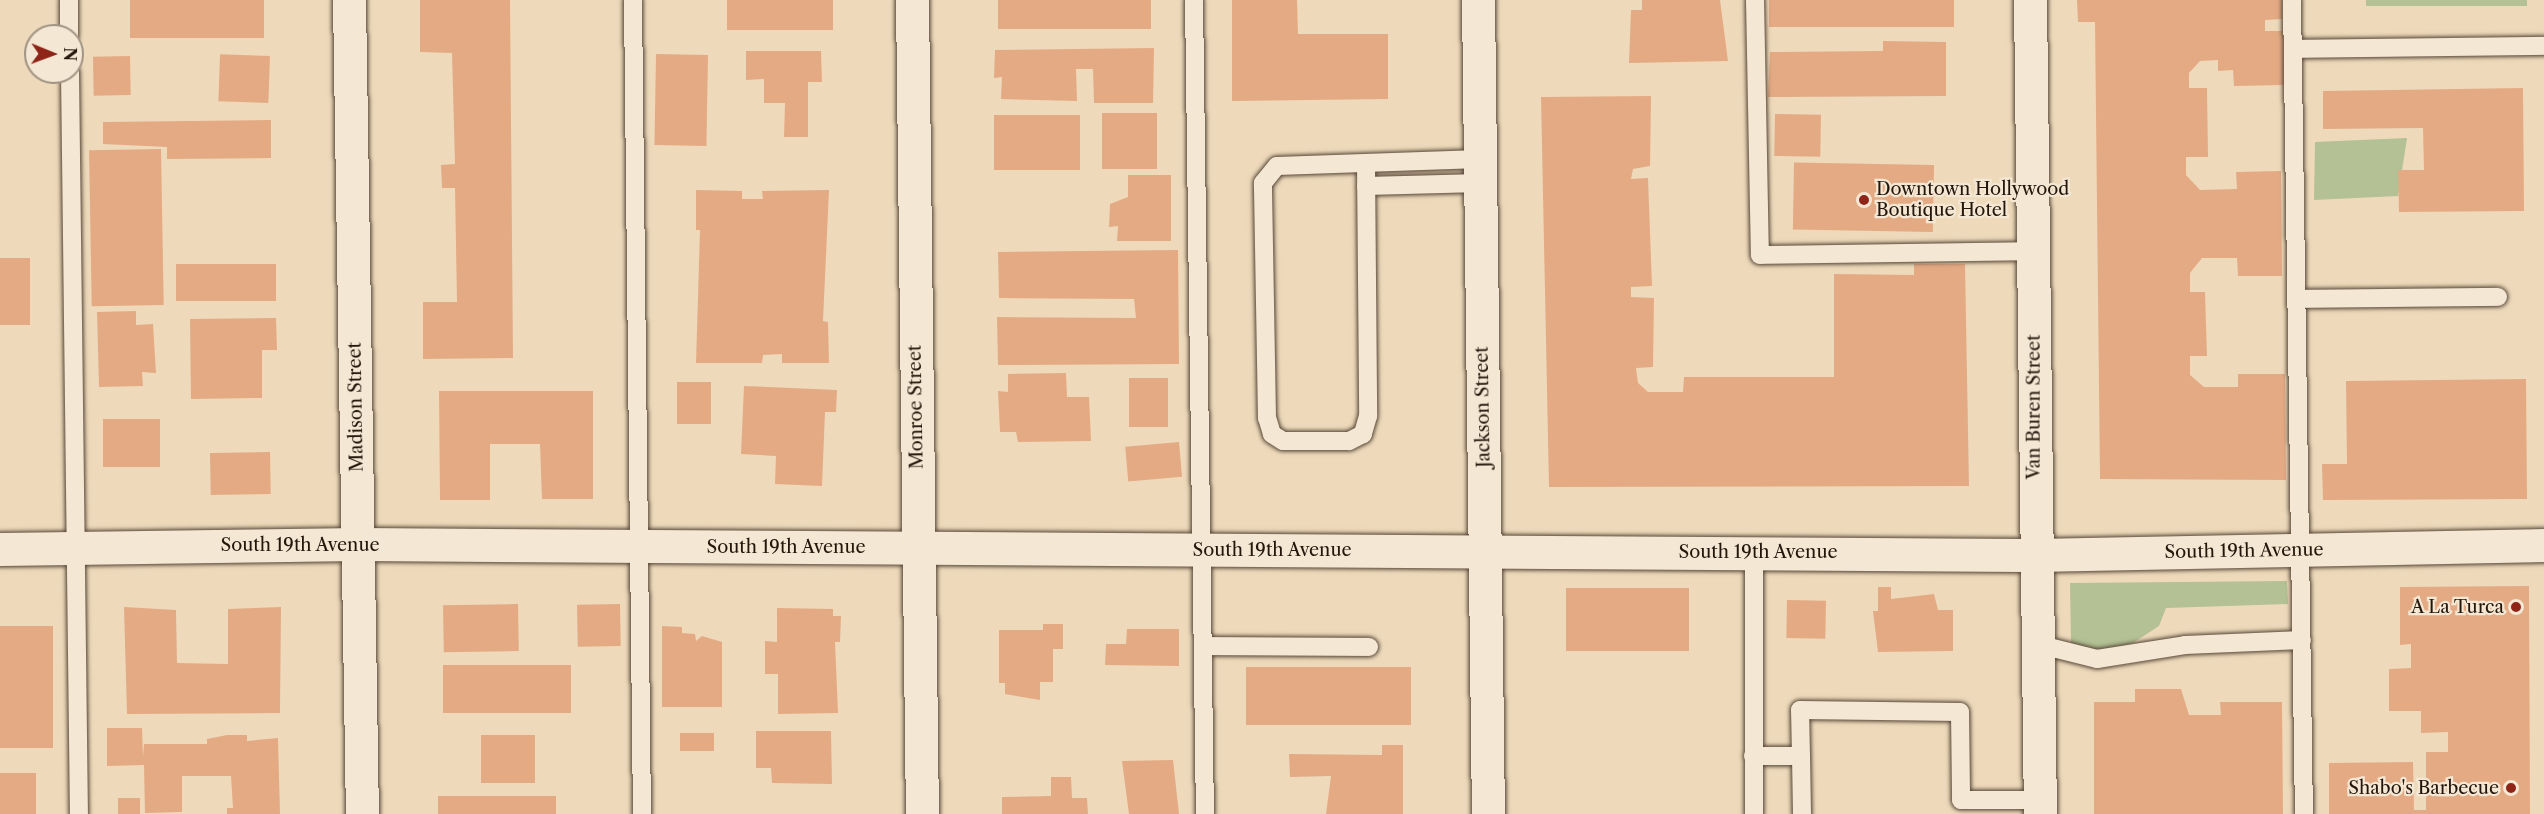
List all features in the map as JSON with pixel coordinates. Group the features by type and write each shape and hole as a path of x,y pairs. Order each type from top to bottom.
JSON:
{"street":[{"name":"Madison Street","path":"350,0 362,814"},
{"name":"Monroe Street","path":"912,0 922,814"},
{"name":"Jackson Street","path":"1478,0 1488,814"},
{"name":"Van Buren Street","path":"2030,0 2034,251 2034,555 2039,807"},
{"name":"South 19th Avenue","path":"0,549 359,544 640,549 917,546 2034,555 2544,545"}],"lane":[{"path":"69,0 69,24"},
{"path":"633,0 642,814"},
{"path":"1194,0 1205,814"},
{"path":"1755,0 1760,255 2034,251"},
{"path":"2292,0 2304,814"},
{"path":"2293,49 2544,46"},
{"path":"70,84 79,814"},
{"path":"1366,164 1368,416 1363,434 1349,441 1283,441 1272,434 1267,418 1263,183 1277,166 1366,164 1481,171"},
{"path":"1366,186 1481,171"},
{"path":"2297,299 2498,297"},
{"path":"1754,552 1754,814"},
{"path":"2037,644 2097,659 2185,645 2302,640"},
{"path":"1204,646 1369,647"},
{"path":"1802,814 1800,710 1960,712 1961,800 2039,807"},
{"path":"1753,756 1801,756"}],"green space":[{"path":"2366,0 2527,0 2527,6 2366,6"},
{"path":"2407,138 2398,196 2314,200 2315,142"},
{"path":"2287,581 2288,604 2166,608 2159,626 2133,643 2099,652 2071,643 2070,583"}],"building":[{"path":"130,0 264,0 264,38 130,38"},
{"path":"420,0 510,0 513,358 423,359 423,302 457,302 455,188 442,188 441,165 455,164 452,53 420,52"},
{"path":"727,0 833,0 833,30 727,30"},
{"path":"998,0 1151,0 1151,29 998,29"},
{"path":"1232,0 1297,0 1298,34 1388,34 1388,99 1232,101"},
{"path":"1642,0 1720,0 1728,61 1629,63 1631,10 1642,10"},
{"path":"1769,0 1954,0 1954,27 1769,27"},
{"path":"2077,0 2282,0 2282,19 2265,20 2265,31 2283,31 2284,85 2234,86 2233,70 2218,71 2218,60 2200,61 2189,73 2189,88 2207,88 2208,157 2186,157 2186,175 2200,190 2237,189 2236,172 2281,171 2282,276 2238,276 2237,258 2202,258 2190,273 2190,292 2205,292 2207,356 2190,356 2190,375 2204,387 2238,387 2238,374 2285,374 2286,480 2100,479 2095,22 2078,22"},
{"path":"1883,41 1946,42 1946,96 1768,97 1770,52 1883,51"},
{"path":"1154,48 1153,103 1094,103 1093,69 1076,69 1077,101 1001,99 1002,77 994,78 995,50"},
{"path":"746,51 821,51 822,82 808,82 808,137 784,137 785,103 764,103 764,79 746,80"},
{"path":"220,54 270,56 268,103 218,101"},
{"path":"656,54 708,55 706,146 654,145"},
{"path":"130,56 131,95 94,96 93,57"},
{"path":"2523,88 2524,211 2399,212 2398,170 2424,170 2423,128 2323,129 2323,91"},
{"path":"1651,96 1650,166 1633,169 1631,179 1648,178 1652,286 1631,287 1631,297 1654,298 1653,367 1636,368 1638,383 1648,392 1683,392 1684,377 1834,377 1834,274 1914,275 1914,264 1965,264 1969,486 1549,487 1541,97"},
{"path":"1102,113 1157,113 1157,169 1102,169"},
{"path":"1775,114 1821,115 1820,157 1774,156"},
{"path":"994,115 1080,115 1080,170 994,170"},
{"path":"271,120 271,158 167,159 167,147 103,144 103,122"},
{"path":"161,149 164,305 92,306 89,150"},
{"name":"Downtown Hollywood Boutique Hotel","path":"1794,163 1934,165 1933,232 1793,230"},
{"path":"1128,175 1171,175 1171,241 1117,241 1118,226 1109,227 1110,204 1128,197"},
{"path":"696,190 742,191 742,199 763,199 762,191 829,190 823,321 828,322 829,363 782,363 782,354 763,355 762,363 696,363 700,230 696,230"},
{"path":"1178,250 1179,364 998,365 997,317 1136,318 1134,299 999,298 998,252"},
{"path":"0,258 30,258 30,325 0,325"},
{"path":"176,264 276,264 276,301 176,301"},
{"path":"136,311 136,325 153,324 156,373 142,372 143,386 99,387 97,312"},
{"path":"276,318 277,350 262,350 262,398 191,399 190,319"},
{"path":"1066,373 1067,397 1089,397 1091,441 1018,442 1016,432 1000,432 998,391 1008,392 1008,374"},
{"path":"1129,378 1168,378 1168,427 1129,427"},
{"path":"2526,379 2527,499 2323,500 2322,464 2347,464 2346,381"},
{"path":"677,382 711,382 711,424 677,424"},
{"path":"744,386 837,390 836,412 825,412 822,486 775,484 776,456 741,454"},
{"path":"439,391 593,391 593,499 542,499 540,444 490,444 490,500 440,500"},
{"path":"103,419 160,419 160,467 103,467"},
{"path":"1179,442 1182,477 1128,482 1125,447"},
{"path":"270,452 271,494 211,495 210,453"},
{"path":"2529,586 2530,814 2329,814 2329,763 2413,762 2414,810 2426,810 2426,752 2448,752 2448,732 2421,733 2421,711 2389,711 2389,669 2411,668 2411,644 2400,645 2400,587"},
{"path":"1878,587 1891,587 1891,599 1934,594 1938,610 1953,610 1953,651 1878,652 1873,611 1878,611"},
{"path":"1566,588 1689,588 1689,651 1566,651"},
{"path":"1787,600 1826,601 1825,639 1786,638"},
{"path":"518,604 519,651 444,652 443,605"},
{"path":"620,604 621,646 578,647 577,605"},
{"path":"124,607 176,610 177,663 228,664 228,609 281,607 280,713 127,714"},
{"path":"777,608 833,609 833,616 841,616 840,642 835,642 838,713 778,714 778,674 765,674 765,641 777,642"},
{"path":"1043,624 1063,624 1063,649 1053,649 1053,682 1040,682 1040,700 1005,694 1005,683 999,683 999,630 1043,630"},
{"path":"0,626 53,626 53,748 0,748"},
{"path":"662,626 682,627 682,633 695,634 696,641 702,636 722,642 722,707 662,707"},
{"path":"1127,629 1179,629 1179,666 1105,665 1106,644 1126,644"},
{"path":"443,665 571,665 571,713 443,713"},
{"path":"1246,667 1411,667 1411,725 1246,725"},
{"path":"2135,689 2181,689 2189,715 2221,715 2220,702 2282,702 2283,814 2094,814 2094,702 2135,702"},
{"path":"107,728 142,728 143,757 144,744 207,744 207,739 227,735 247,735 247,741 278,738 280,814 227,814 227,808 233,808 231,776 182,776 182,812 145,813 144,765 107,766"},
{"path":"756,731 831,731 832,784 772,783 771,768 756,768"},
{"path":"680,733 714,733 714,751 680,751"},
{"path":"481,735 535,735 535,783 481,783"},
{"path":"1382,745 1403,745 1403,814 1326,814 1331,776 1290,777 1289,754 1382,755"},
{"path":"1173,760 1179,814 1129,814 1122,761"},
{"path":"0,773 36,773 36,814 0,814"},
{"path":"1051,777 1071,777 1072,798 1087,798 1088,814 1002,814 1002,797 1051,796"},
{"path":"438,796 556,796 556,814 438,814"},
{"path":"118,798 140,798 140,814 118,814"}],"place":[{"name":"Downtown Hollywood Boutique Hotel","path":"1864,200"},
{"name":"A La Turca","path":"2516,607"},
{"name":"Shabo's Barbecue","path":"2511,788"}]}
